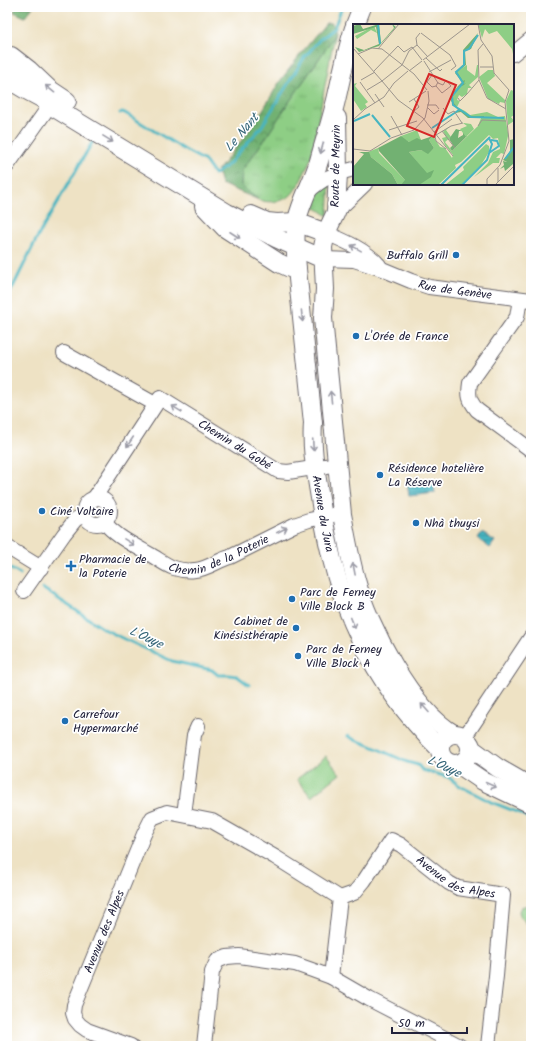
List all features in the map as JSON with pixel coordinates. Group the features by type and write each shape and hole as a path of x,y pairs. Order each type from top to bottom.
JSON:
{"main road":[{"path":"355,24 362,7"},
{"name":"Route de Meyrin","path":"296,246 296,222 304,197 312,182 318,165 353,32"},
{"path":"7,53 62,98 146,148 244,211 267,222 296,222 326,233"},
{"path":"7,64 22,81 50,105 227,213 276,238 323,259"},
{"name":"Route de Meyrin","path":"323,259 323,247 326,233 336,212 346,171 337,97"},
{"path":"187,188 225,228 279,263 290,268 297,269"},
{"name":"Avenue du Jura","path":"296,246 297,269 313,423 312,445 326,533 340,587 358,635 384,681 397,700 440,749"},
{"name":"Avenue du Jura","path":"323,259 325,289 323,318 342,514 356,581 363,602 375,630 401,676 418,701 435,719 449,731 463,738 476,752 498,768 531,787"},
{"path":"458,764 467,758 470,749 463,738 449,735 444,738 440,749 445,760 458,764 483,781 531,804"}],"street":[{"path":"514,53 531,39"},
{"path":"7,81 50,105 7,166"},
{"path":"304,197 320,181 346,171"},
{"path":"336,212 364,185"},
{"name":"Rue de Genève","path":"326,233 338,238 371,257 382,269"},
{"name":"Rue de Genève","path":"323,259 354,260 430,287 526,299"},
{"path":"526,299 517,317 470,383 468,395 477,410 531,450"},
{"name":"Chemin du Gobé","path":"64,353 157,401 278,471 288,472 338,464"},
{"path":"93,500 157,401"},
{"path":"101,499 110,507 109,518 104,522 94,524 87,519 85,515 84,510 86,505 89,501 93,500 101,499"},
{"name":"Chemin de la Poterie","path":"104,522 114,533 127,542 174,568 198,570 212,565 222,559 230,558 294,524 342,514"},
{"path":"24,591 76,519 85,515"},
{"path":"7,547 41,568"},
{"path":"463,738 531,637"},
{"path":"184,815 194,735 198,726"},
{"name":"Avenue des Alpes","path":"131,1046 87,1030 80,1025 75,1019 73,1013 74,1005 144,834 152,818 167,812 212,821 275,857 340,898 354,892 364,881 391,840 401,845 449,883 458,888 503,895 488,1046"},
{"path":"332,977 340,898"},
{"path":"204,1046 212,972 217,961 227,957 239,956 295,964 332,977 369,999 460,1046"}],"green space":[{"path":"15,7 33,7 25,17 14,12"},
{"path":"326,23 332,23 335,33 329,44 265,139 242,170 241,185 259,200 221,184 217,170 248,132 280,81"},
{"path":"335,33 311,158 305,173 296,189 287,198 278,201 261,201 251,195 241,185 242,170 265,139"},
{"path":"330,181 328,216 318,209 309,206 319,189"},
{"path":"326,756 340,774 311,797 297,779"},
{"path":"531,904 531,925 528,925 520,916 519,911 521,907"}],"water":[{"path":"433,479 435,493 409,496 407,482"},
{"path":"482,533 495,541 490,548 478,539"}],"waterway":[{"name":"Le Nant","path":"120,113 125,113 205,161 214,174 217,173 229,164 262,126 304,58 320,39 334,28 342,7"},
{"name":"Le Nant","path":"7,299 38,236 93,141"},
{"name":"L'Ouye","path":"7,567 20,574"},
{"name":"L'Ouye","path":"42,588 104,629 124,639 172,661 212,670 218,675 237,676 249,685"},
{"name":"L'Ouye","path":"348,736 407,762 418,765 422,770 448,777 460,786 491,802 522,814 531,820"}],"place":[{"name":"Buffalo Grill","path":"456,255"},
{"name":"L'Orée de France","path":"356,336"},
{"name":"Résidence hotelière La Réserve","path":"380,475"},
{"name":"Ciné Voltaire","path":"42,511"},
{"name":"Nhà thuysi","path":"416,523"},
{"name":"Pharmacie de la Poterie","path":"71,566"},
{"name":"Parc de Ferney Ville Block B","path":"292,599"},
{"name":"Cabinet de Kinésisthérapie","path":"296,628"},
{"name":"Parc de Ferney Ville Block A","path":"298,656"},
{"name":"Carrefour Hypermarché","path":"65,721"}]}
